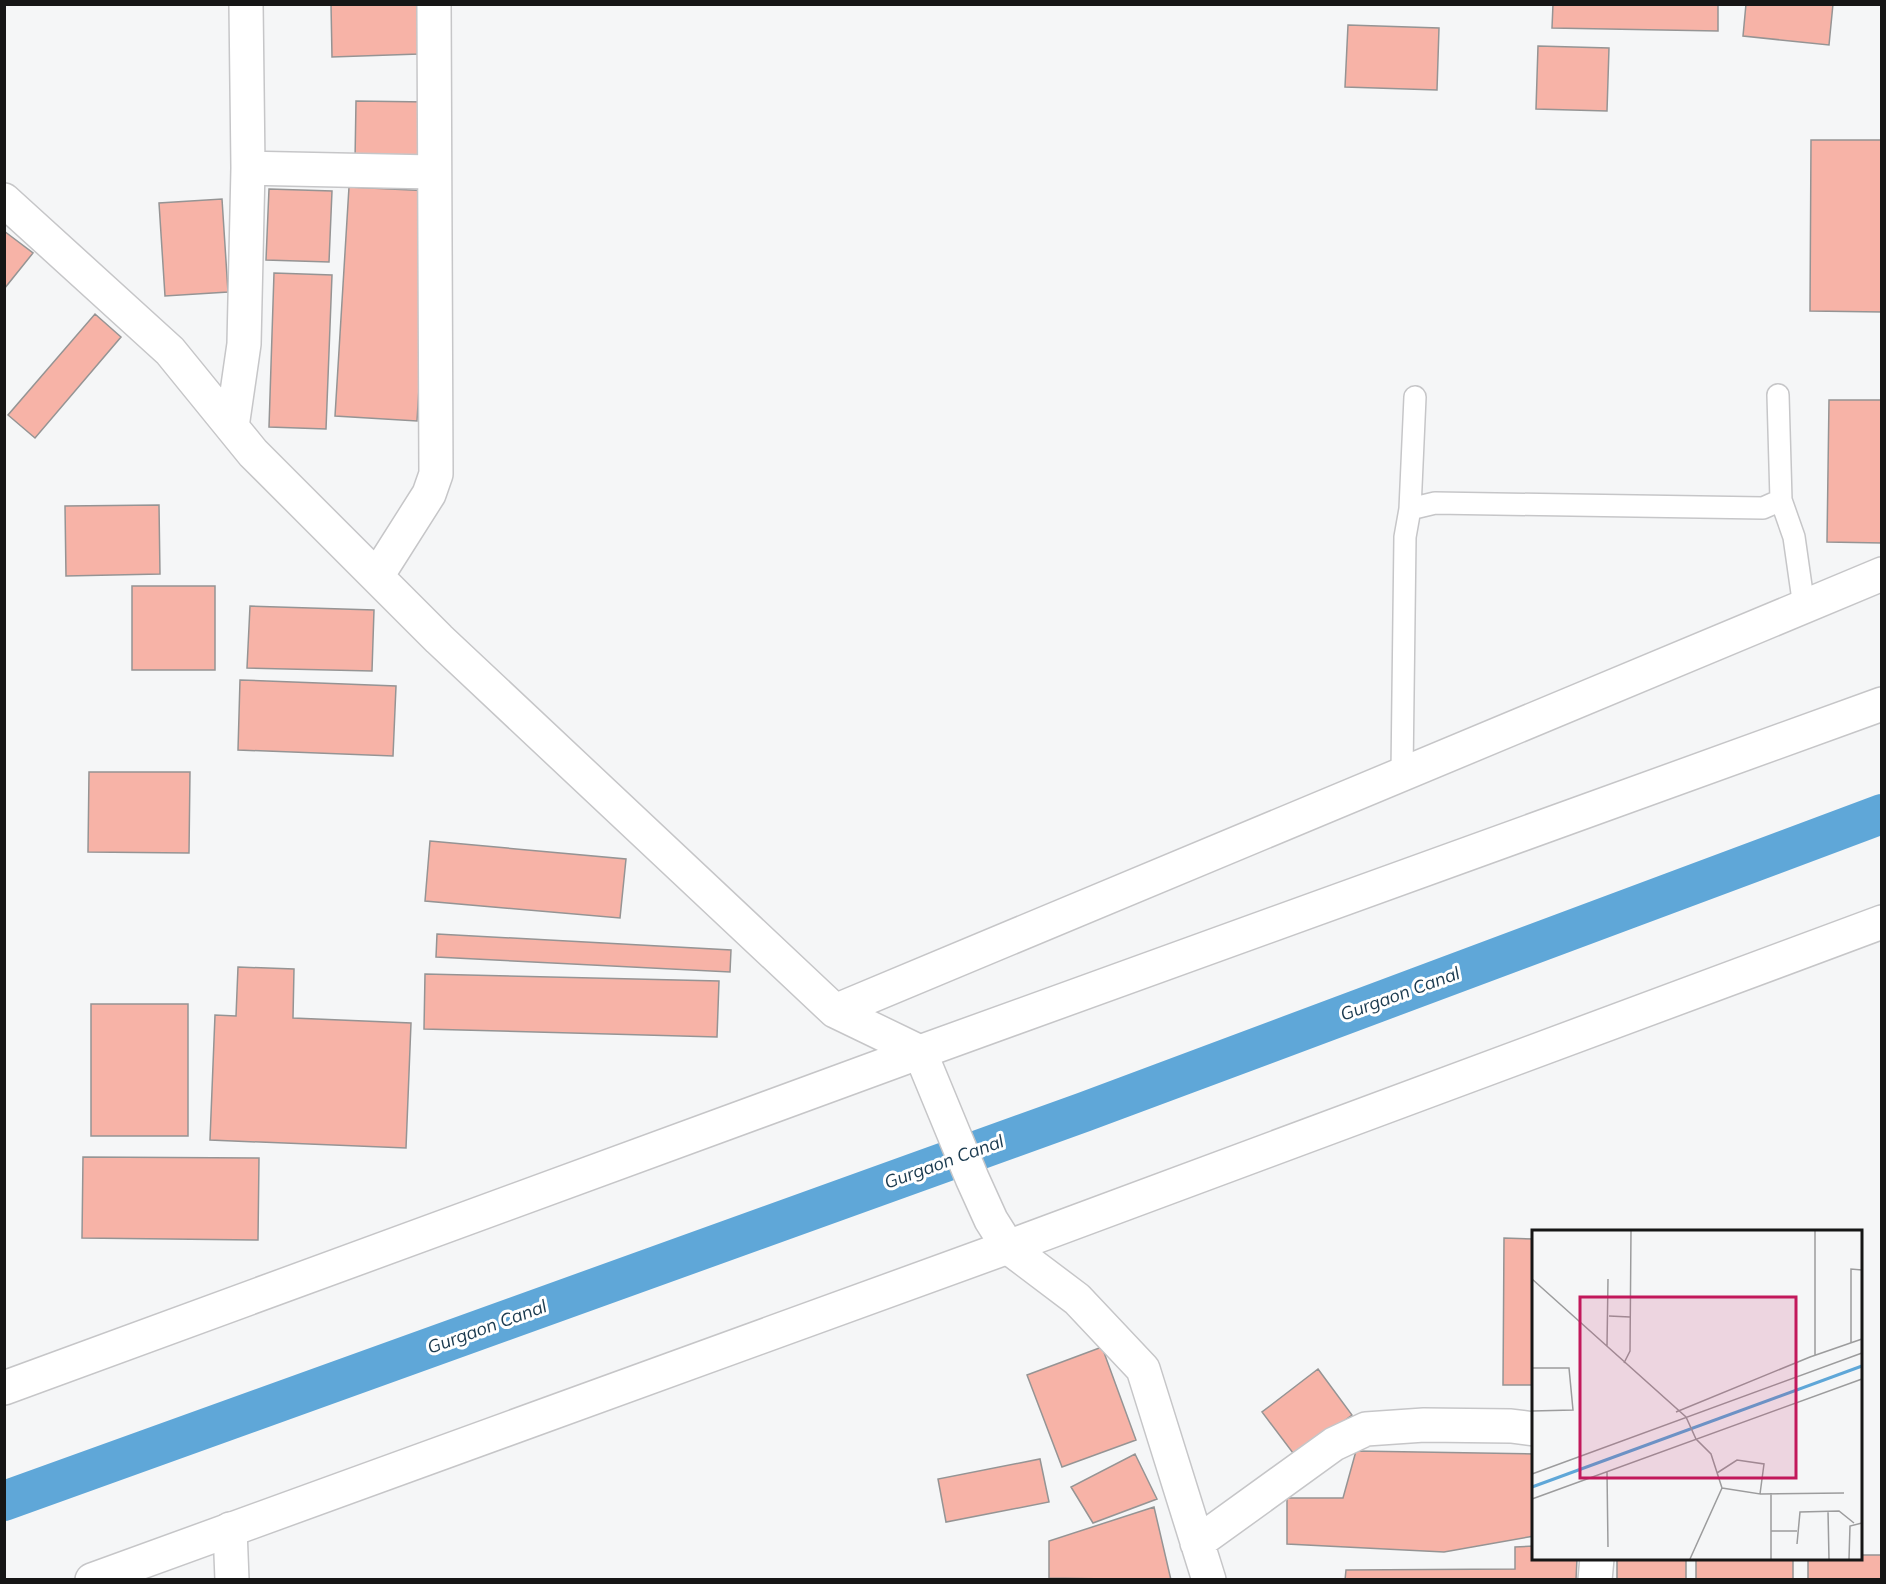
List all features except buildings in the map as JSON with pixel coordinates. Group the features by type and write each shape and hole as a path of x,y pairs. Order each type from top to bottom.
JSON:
{"street":[{"path":"232,427 244,344 248,168 246,4"},
{"path":"377,576 429,494 436,474 434,4"},
{"path":"248,168 433,172"},
{"path":"4,200 170,351 253,453 439,639 835,1011 920,1052 972,1178 1008,1247 1077,1299 1143,1369 1209,1580"},
{"path":"835,1011 1881,574"},
{"path":"4,1388 920,1052 1881,704"},
{"path":"92,1580 1008,1247 1881,921"},
{"path":"1197,1543 1334,1444 1366,1429 1424,1425 1511,1426 1532,1429"},
{"path":"230,1529 232,1580"},
{"path":"1595,1580 1597,1560"}],"lane":[{"path":"1778,395 1781,500 1794,537 1803,607"},
{"path":"1402,773 1405,537 1410,509 1415,397"},
{"path":"1410,509 1435,503 1763,508 1781,500"}],"waterway":[{"name":"Gurgaon Canal","path":"4,1501 1084,1112 1882,814"}]}
